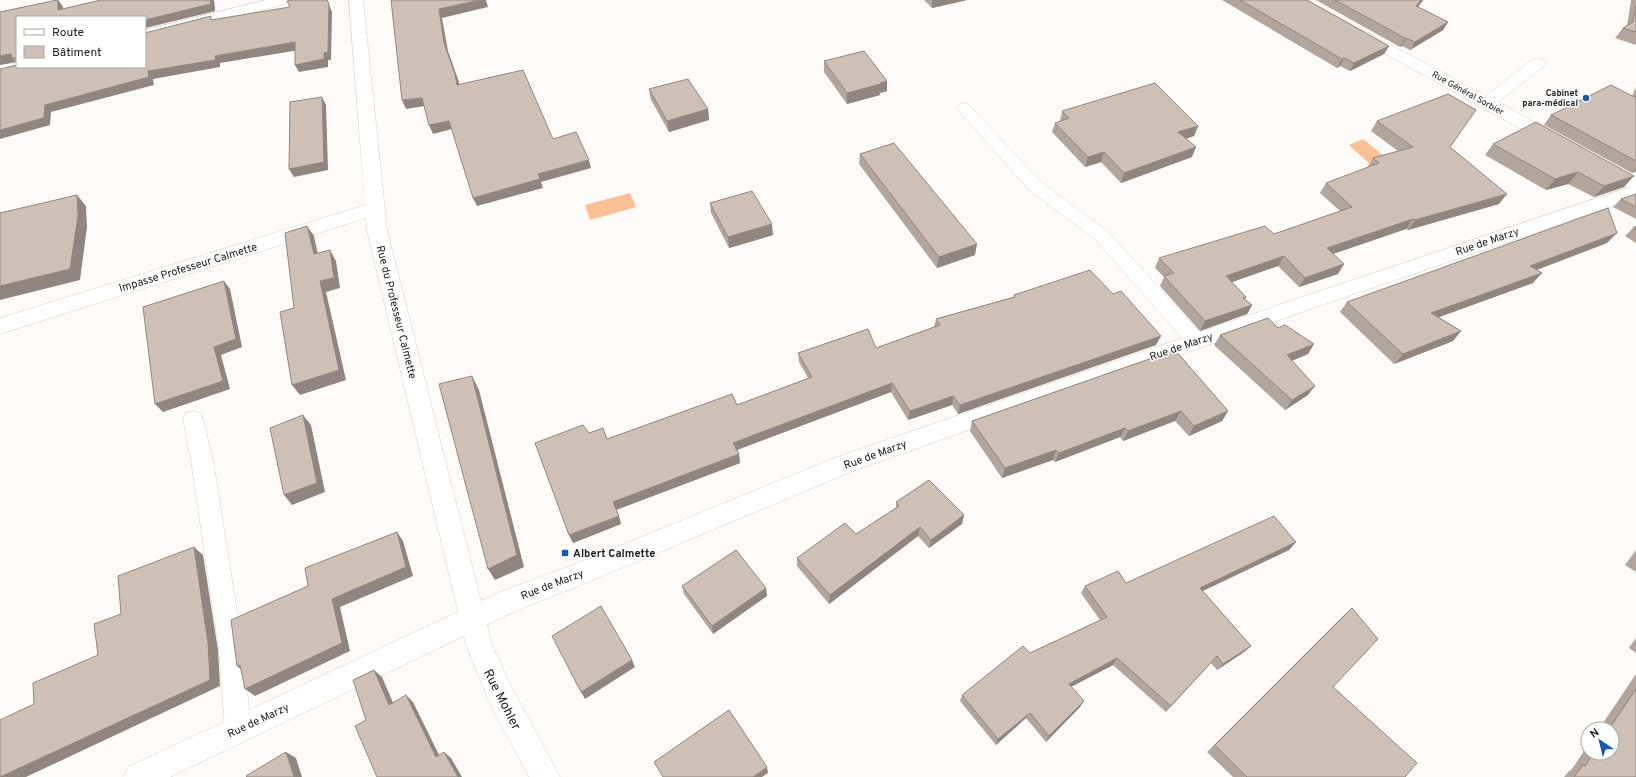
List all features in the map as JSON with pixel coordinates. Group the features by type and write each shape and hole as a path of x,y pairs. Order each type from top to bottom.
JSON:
{"street":[{"path":"146,35 284,0"},
{"name":"Rue du Professeur Calmette","path":"356,0 377,230 472,618"},
{"name":"Rue Général Sorbier","path":"1350,28 1570,149"},
{"path":"1487,103 1538,63"},
{"path":"1590,160 1636,186"},
{"name":"Rue de Marzy","path":"138,777 509,601 591,569 845,464 1196,341 1636,191"},
{"name":"Impasse Professeur Calmette","path":"0,326 375,209"},
{"name":"Rue Mohler","path":"472,618 479,646 491,678 545,777"}],"lane":[{"path":"964,108 1036,187 1101,235 1196,341"},
{"path":"193,418 202,460 231,650 238,729"}],"shaded area":[{"path":"1363,139 1395,165 1370,164 1349,145"},
{"path":"630,193 636,207 590,220 585,205"}],"building":[{"path":"58,0 58,10 101,0 210,0 211,4 146,20 146,16 16,16 16,58 12,58 11,54 0,56 0,12"},
{"path":"327,0 329,4 328,52 324,53 324,59 295,65 295,42 215,56 216,60 148,71 149,77 45,105 44,118 0,130 0,69 16,65 16,68 146,68 146,33 211,16 211,20 290,7 287,1"},
{"path":"391,0 480,0 439,9 444,43 455,74 457,85 523,70 553,139 576,132 589,160 538,174 540,179 473,198 449,121 429,125 422,98 402,100"},
{"path":"1240,0 1307,0 1389,46 1354,63 1344,58 1342,59"},
{"path":"1335,0 1421,0 1416,6 1448,22 1415,42"},
{"path":"1636,6 1636,32 1623,28 1633,22"},
{"path":"864,51 887,81 847,93 824,61"},
{"path":"688,79 708,109 667,121 649,89"},
{"path":"1155,83 1198,126 1178,132 1196,147 1124,173 1104,152 1088,157 1055,123 1069,118 1062,111"},
{"path":"1611,85 1636,98 1636,161 1551,115"},
{"path":"1448,94 1476,110 1450,147 1507,194 1415,220 1413,219 1327,248 1344,264 1305,278 1284,256 1226,276 1246,297 1243,298 1252,305 1205,321 1164,276 1174,273 1159,258 1265,226 1274,234 1352,207 1326,183 1379,163 1373,158 1413,147 1377,121"},
{"path":"322,97 324,162 289,169 290,102"},
{"path":"1536,122 1634,176 1604,186 1578,172 1555,179 1493,144"},
{"path":"894,143 977,244 939,257 860,154"},
{"path":"752,191 772,224 728,237 710,203"},
{"path":"1636,194 1636,207 1621,199"},
{"path":"77,195 78,216 70,269 0,286 0,213"},
{"path":"1608,208 1617,233 1530,266 1542,273 1431,313 1461,331 1403,354 1347,302"},
{"path":"307,226 314,254 330,250 334,278 320,281 339,370 292,385 280,312 294,308 285,233"},
{"path":"1090,270 1113,294 1121,291 1161,336 960,405 953,396 910,411 892,383 733,443 739,454 613,502 619,516 569,535 535,443 583,425 589,433 603,428 607,439 732,394 737,405 812,377 798,353 868,329 876,348 940,325 936,319 1015,297 1014,295"},
{"path":"224,281 236,339 214,347 223,381 155,404 143,307"},
{"path":"1268,318 1278,328 1285,325 1314,344 1287,355 1315,386 1292,400 1220,335"},
{"path":"1175,350 1228,411 1194,426 1181,411 1128,431 1125,428 1059,453 1056,450 1005,468 972,421"},
{"path":"472,376 517,555 488,569 439,384"},
{"path":"303,415 317,483 284,495 270,428"},
{"path":"929,480 964,515 931,540 920,527 830,595 797,558 845,523 856,534 899,506 896,502"},
{"path":"1274,516 1296,542 1200,588 1251,646 1223,664 1217,656 1171,706 1117,658 1069,684 1084,701 1049,736 1030,713 998,739 962,695 1023,646 1030,653 1107,617 1085,586 1118,571 1126,583"},
{"path":"397,532 406,567 332,599 342,643 245,689 240,665 237,666 231,620 308,586 305,568"},
{"path":"194,547 208,643 210,680 0,777 0,720 34,704 33,683 98,655 94,624 121,614 118,576"},
{"path":"736,550 766,588 712,626 682,586"},
{"path":"601,606 632,660 581,692 552,636"},
{"path":"1352,608 1378,639 1333,687 1417,763 1405,777 1247,777 1215,745"},
{"path":"374,670 389,705 406,695 436,757 444,752 458,777 377,777 355,726 366,720 353,680"},
{"path":"1636,689 1636,777 1574,777 1583,765 1585,766 1588,761 1620,761 1620,721 1614,721"},
{"path":"729,710 767,767 753,777 663,777 654,762"},
{"path":"286,752 294,777 246,776"}],"place":[{"name":"Cabinet para-médical","path":"1586,98"},
{"name":"Albert Calmette","path":"565,553"}]}
